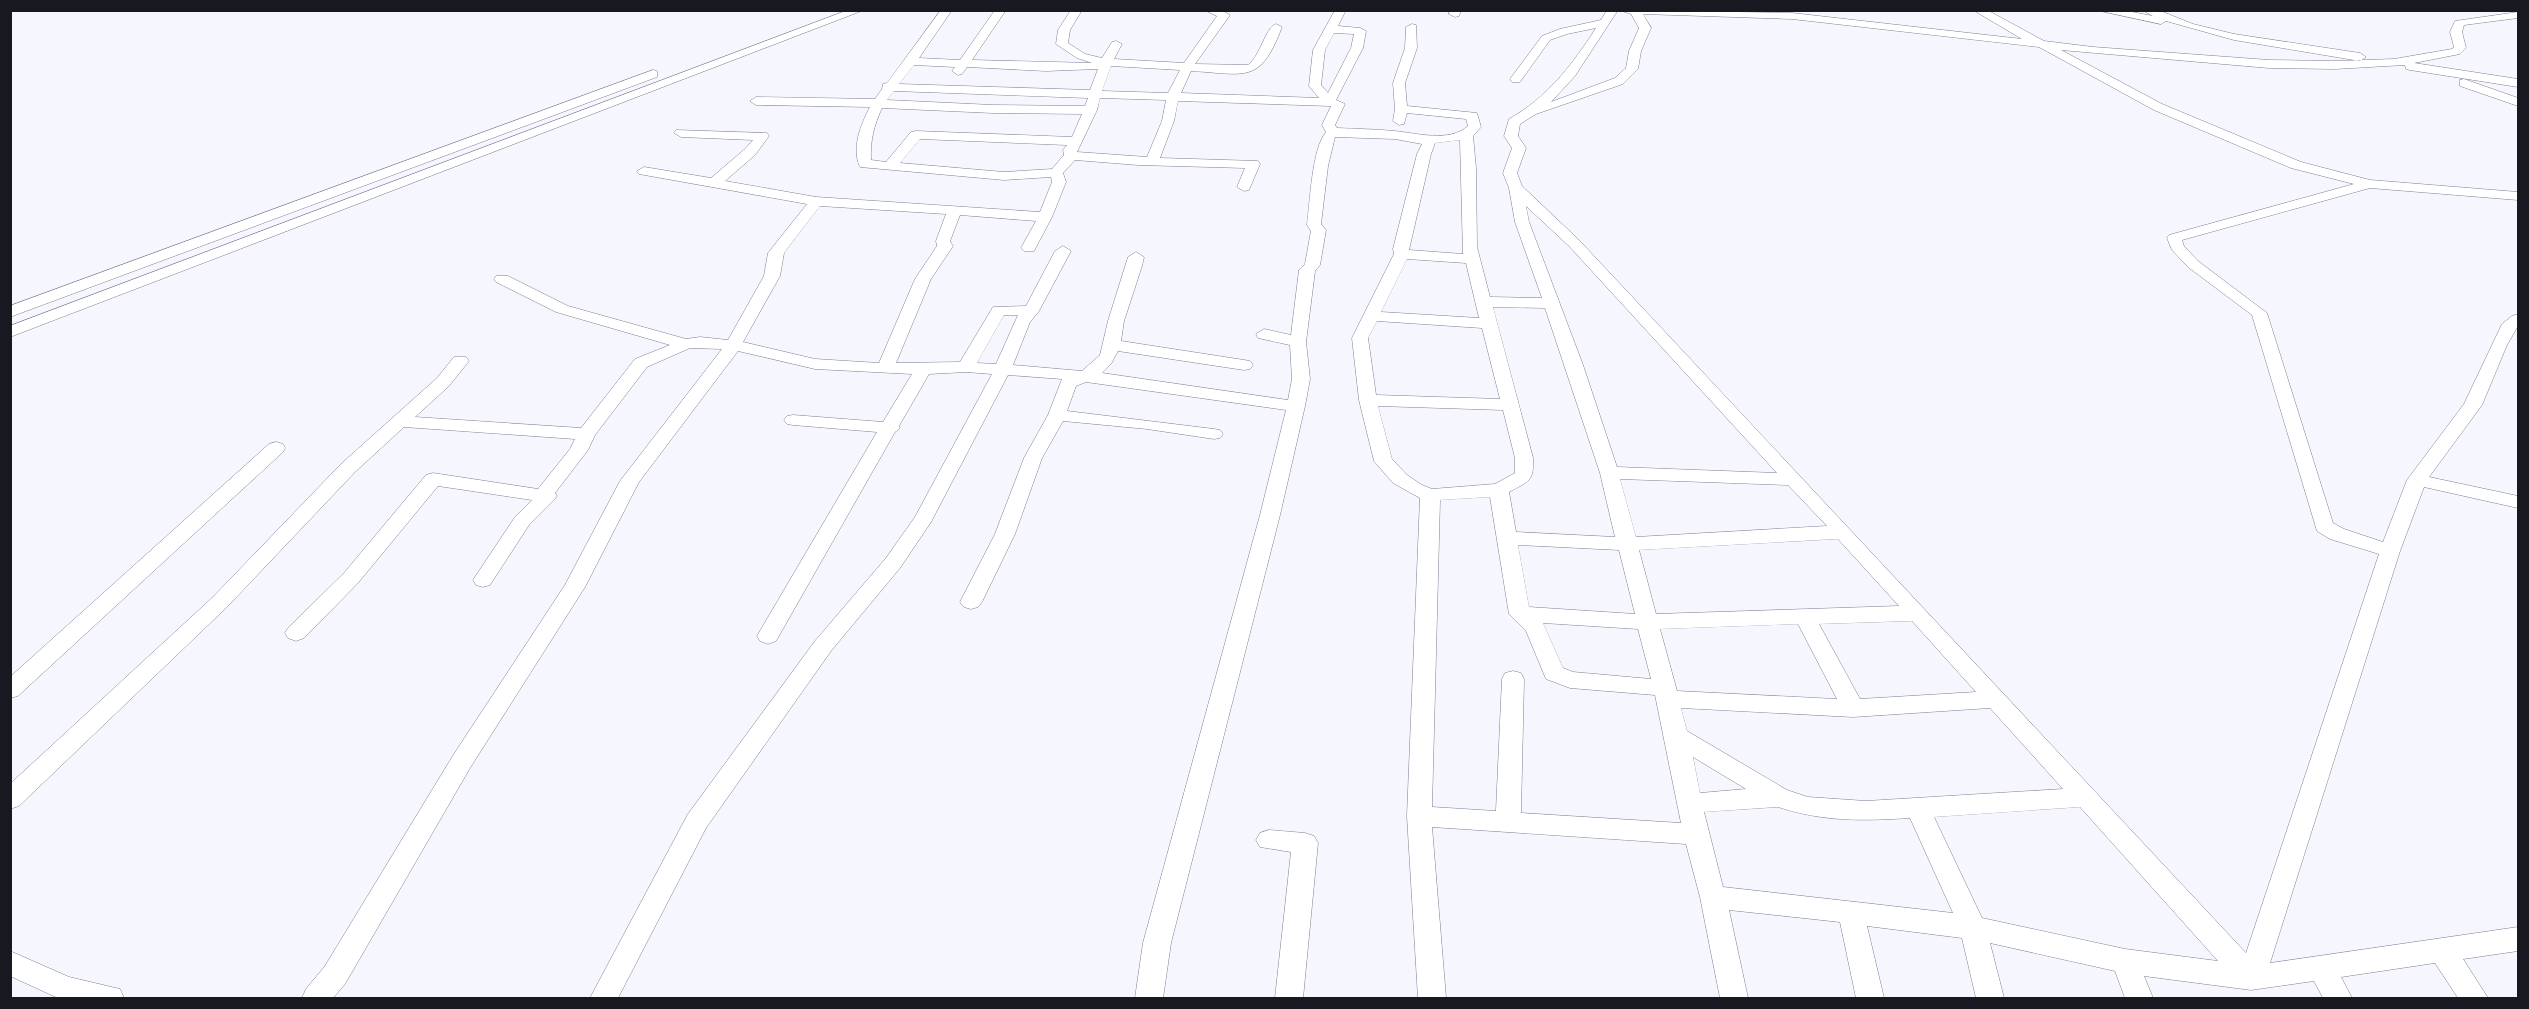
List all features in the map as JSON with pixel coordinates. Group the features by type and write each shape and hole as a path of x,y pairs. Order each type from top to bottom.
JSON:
{"street":[{"path":"10,312 824,10"},
{"path":"10,332 859,10"},
{"path":"947,10 910,61 887,87 871,113 862,151 865,164 1004,176 1056,173 1071,156"},
{"path":"948,89 1001,10"},
{"path":"1077,10 1064,30 1062,44 1081,56 1104,62 1234,71 1252,69 1259,62 1276,27"},
{"path":"1152,161 1168,121 1173,96 1187,67 1224,15 1209,10"},
{"path":"1329,102 1315,86 1319,50 1341,10"},
{"path":"1535,112 1580,63 1614,10"},
{"path":"1978,10 2186,120 2296,165 2370,184 2518,196"},
{"path":"2101,10 2234,37 2518,83"},
{"path":"2147,10 2188,26"},
{"path":"1630,11 1721,12 1792,16 2191,59 2335,65 2394,63 2456,52 2460,48 2456,32 2459,23 2518,15"},
{"path":"1630,11 1645,28 1635,51 1632,69 1619,81 1514,122 1511,136 1519,148 1510,173 1516,188 1522,222 1610,473 1677,736 1696,834 1713,897 1734,999"},
{"path":"1516,79 1546,38 1564,30 1605,23"},
{"path":"1395,135 1401,109 1399,83 1411,48 1412,27"},
{"path":"1329,102 1357,48 1360,31 1332,29"},
{"path":"1071,156 1070,150 1084,129 1091,111 1104,62 1116,44"},
{"path":"910,61 1093,67 1104,62"},
{"path":"2425,69 2518,102"},
{"path":"887,87 1329,102 1339,104 1328,125 1333,132"},
{"path":"756,101 879,102 993,109 1091,111"},
{"path":"1149,999 1157,943 1270,515 1296,406 1301,379 1298,342 1307,270 1312,265 1319,230 1314,225 1321,166 1329,135 1333,132 1395,135 1428,140 1466,135 1475,127 1472,116 1401,109"},
{"path":"681,133 762,136 750,152 714,183"},
{"path":"891,165 916,135 1077,141"},
{"path":"1428,140 1429,144 1424,154 1401,249 1402,254 1360,338 1368,400 1383,461 1400,479 1430,495 1498,490 1524,476 1524,458 1469,247 1469,168 1466,135"},
{"path":"1071,156 1253,164 1244,188"},
{"path":"644,171 816,201 1045,217"},
{"path":"1029,248 1059,182 1056,173"},
{"path":"2370,184 2174,238 2177,247 2193,264 2259,313 2324,526 2337,534 2390,551"},
{"path":"1516,188 1574,243 1843,531 2252,978"},
{"path":"316,999 335,975 462,761 575,587 630,481 732,347 772,276 776,253 816,201"},
{"path":"886,367 923,279 945,246 943,241 954,211"},
{"path":"604,999 697,821 823,646 893,563 918,527 1002,371 1022,321 1031,311 1063,251"},
{"path":"1402,254 1472,259"},
{"path":"971,602 1005,534 1033,459 1057,415 1068,383 1102,364 1113,345 1116,320 1134,276 1136,257"},
{"path":"502,279 562,309 686,344"},
{"path":"1484,302 1551,303"},
{"path":"966,368 999,310 1031,311"},
{"path":"1372,315 1387,318 1489,323"},
{"path":"2252,978 2390,551 2417,480 2473,405 2499,345 2510,324 2518,319"},
{"path":"1264,334 1298,342"},
{"path":"544,494 579,450 586,434 640,363 686,344 700,342 746,347 824,365 923,369 966,368 1084,376 1296,406"},
{"path":"1113,345 1244,364"},
{"path":"10,799 220,602 348,468 402,422 443,382 460,361"},
{"path":"768,636 891,428 923,369"},
{"path":"1368,400 1511,405"},
{"path":"1057,415 1148,424 1214,434"},
{"path":"793,420 891,428"},
{"path":"402,422 586,434"},
{"path":"10,690 276,448"},
{"path":"1610,473 1794,479"},
{"path":"296,633 351,578 433,479 544,494"},
{"path":"2417,480 2518,502"},
{"path":"1498,490 1520,614 1535,627 1554,673 1562,678 1667,694 1853,708 1996,699"},
{"path":"483,580 522,521 547,496 544,494"},
{"path":"1430,495 1419,816 1432,999"},
{"path":"1506,538 1628,544 1843,531"},
{"path":"1520,614 1648,622 1917,613"},
{"path":"1804,615 1853,708"},
{"path":"1508,822 1513,679"},
{"path":"1677,736 1778,797 1808,807 1866,811 2086,797"},
{"path":"1690,803 1778,797"},
{"path":"1918,807 1973,928 1990,999"},
{"path":"1419,816 1696,834"},
{"path":"1269,840 1305,843 1289,999"},
{"path":"1713,897 1973,928 2125,961 2252,978 2518,939"},
{"path":"1851,913 1870,999"},
{"path":"2441,950 2475,999"},
{"path":"2125,961 2139,999"},
{"path":"10,963 66,989 110,999"},
{"path":"2321,968 2338,999"}]}
